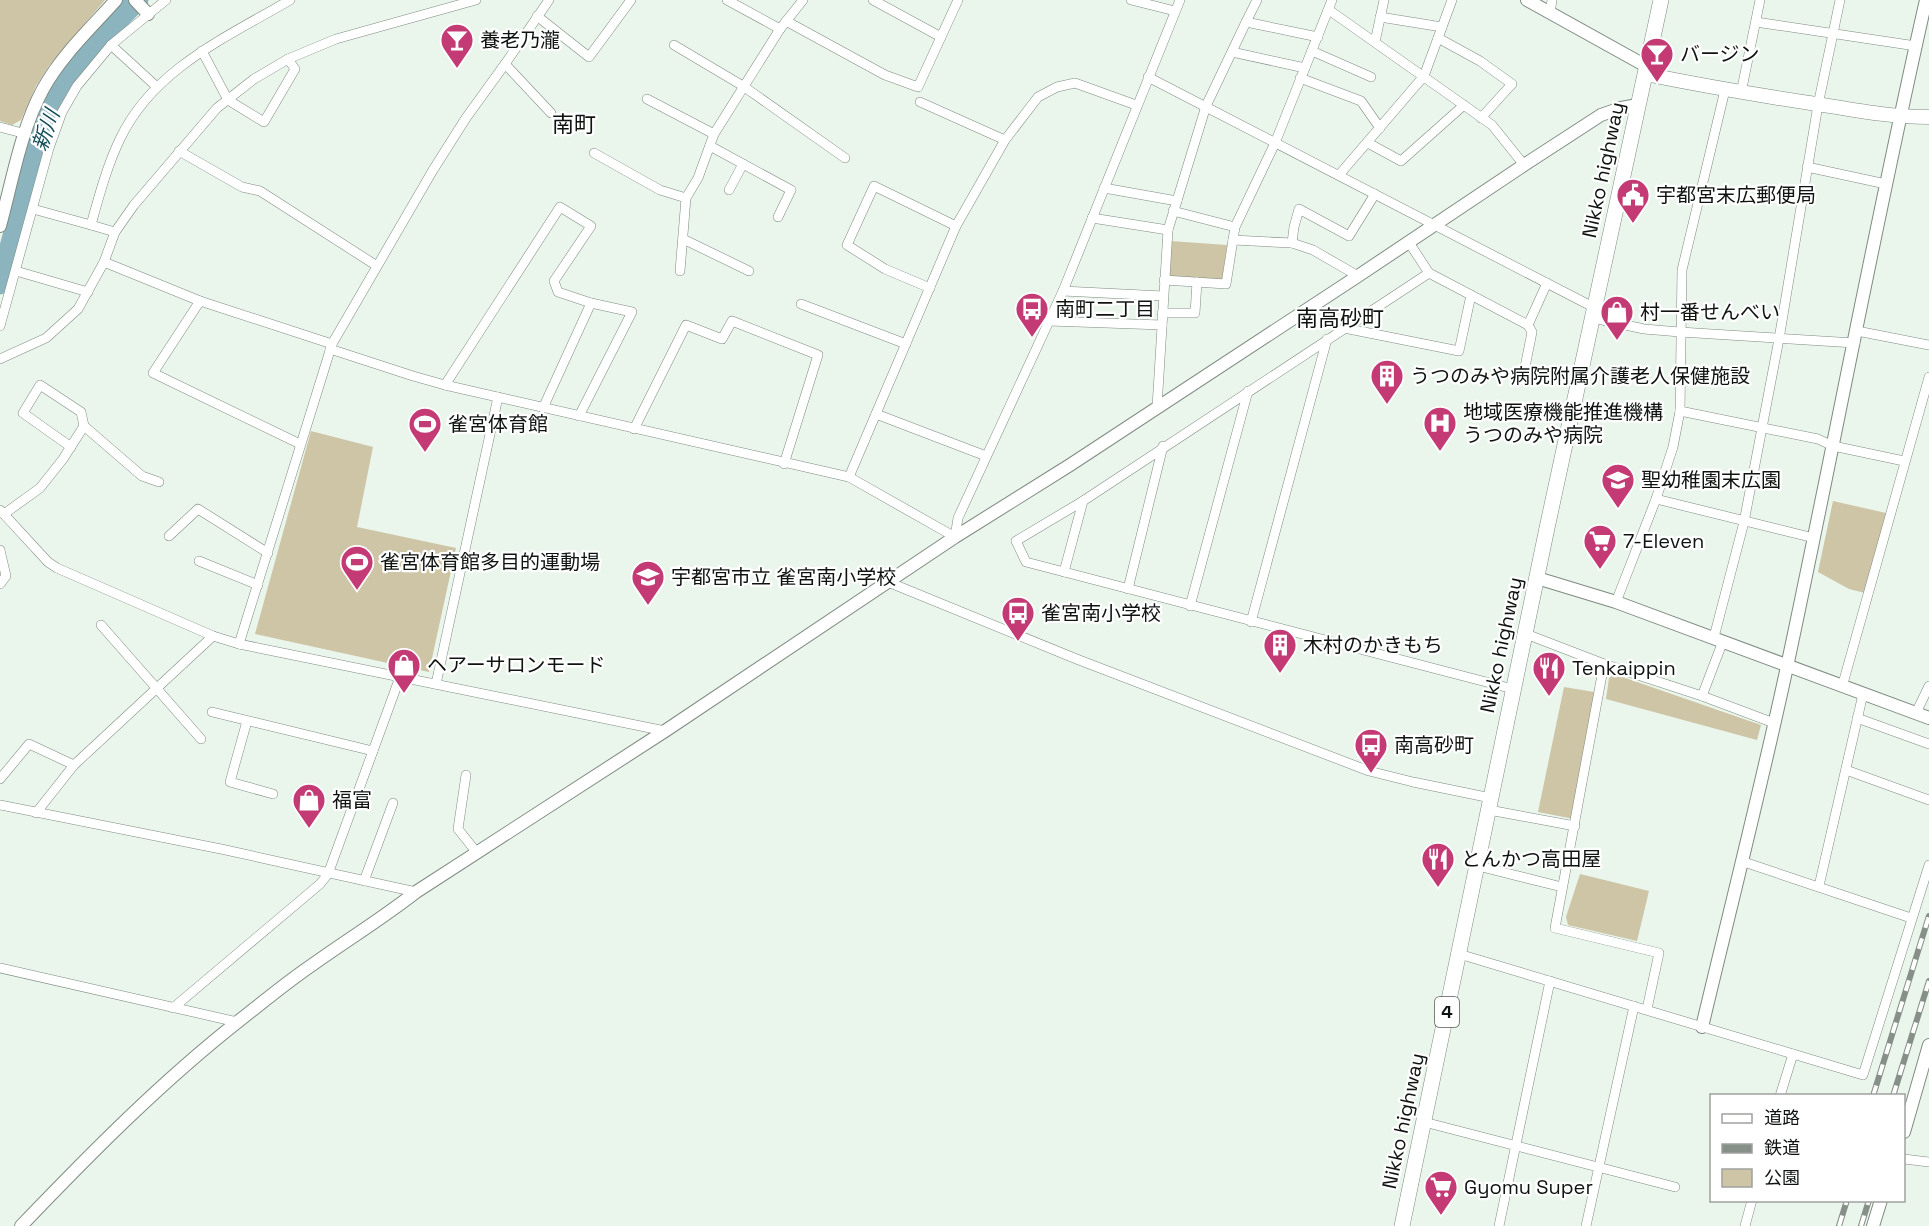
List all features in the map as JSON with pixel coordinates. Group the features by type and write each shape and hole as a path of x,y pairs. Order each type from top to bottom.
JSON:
{"highway":[{"name":"4","path":"1646,70 1661,0"},
{"name":"Nikko highway","path":"1402,1226 1513,689 1646,70"}],"main road":[{"path":"1646,70 1741,93 1899,117 1929,117"}],"street":[{"path":"0,226 33,110 54,72 116,0"},
{"path":"0,326 49,148 62,112 77,86 142,7 166,0"},
{"path":"91,225 120,137 138,109 185,62 290,0"},
{"path":"0,359 46,338 78,309 104,262 115,232 179,151 217,108 254,79 288,59 336,39 476,0"},
{"path":"239,644 331,346 460,126 549,0"},
{"path":"537,16 589,57 631,0"},
{"path":"727,0 885,75 918,87 958,0"},
{"path":"680,272 686,198 698,178 714,134 783,25 803,0"},
{"path":"873,0 941,37"},
{"path":"1131,0 1175,11"},
{"path":"955,537 958,518 1063,291 1180,0"},
{"path":"1157,407 1168,230 1206,106 1257,0"},
{"path":"1164,280 1226,284 1235,226 1275,143 1332,0"},
{"path":"1375,42 1384,0"},
{"path":"1339,175 1424,76 1452,0"},
{"path":"1527,0 1646,70"},
{"path":"1550,13 1552,0"},
{"path":"1741,93 1760,0"},
{"path":"1702,696 1718,639 1744,522 1779,339 1818,105 1840,0"},
{"path":"1702,1027 1787,665 1856,337 1899,117 1926,0"},
{"path":"1329,10 1492,125 1524,165"},
{"path":"1380,17 1442,27"},
{"path":"1246,22 1318,37"},
{"path":"1756,22 1916,46"},
{"path":"1438,38 1480,61 1512,84 1481,118"},
{"path":"111,45 158,87"},
{"path":"674,45 743,86 845,158"},
{"path":"202,51 228,100 264,122 295,69 288,59"},
{"path":"1312,51 1371,77"},
{"path":"1232,52 1305,68"},
{"path":"505,64 551,113"},
{"path":"1148,77 1547,283 1594,313 1644,329 1779,339 1856,337 1929,345"},
{"path":"1300,78 1361,101 1380,128"},
{"path":"849,477 956,226 1005,140 1038,97 1057,87 1075,83 1136,105"},
{"path":"1616,602 1656,499 1680,411 1682,270 1725,90"},
{"path":"647,99 714,134"},
{"path":"920,102 1005,140"},
{"path":"1368,143 1401,161 1464,105"},
{"path":"21,1226 96,1149 177,1073 237,1022 310,966 387,915 416,892 665,731 955,537 1070,465 1359,276 1408,241 1601,115 1638,105"},
{"path":"0,127 26,134"},
{"path":"710,146 791,190 778,217"},
{"path":"179,151 242,187 260,191 377,266"},
{"path":"594,153 660,190 686,198"},
{"path":"729,190 743,164"},
{"path":"1807,167 1886,184"},
{"path":"930,288 885,269 847,245 874,186 956,226"},
{"path":"1104,188 1177,201"},
{"path":"1292,243 1299,209 1349,236 1375,194"},
{"path":"446,385 560,207 591,226 554,280 558,292 591,303 632,312 579,416"},
{"path":"33,209 115,232"},
{"path":"1173,211 1235,226"},
{"path":"1092,218 1168,230"},
{"path":"683,239 749,271"},
{"path":"1233,240 1292,243 1313,250 1359,276"},
{"path":"1408,241 1429,273 1528,325 1532,332 1525,367"},
{"path":"104,262 200,301 413,376 784,464 849,477 955,537"},
{"path":"16,271 87,292"},
{"path":"1429,273 1163,446 1083,501 1016,541 1026,562 1513,689"},
{"path":"1162,313 1195,313 1197,282"},
{"path":"1528,325 1547,283"},
{"path":"1063,291 1163,296"},
{"path":"1344,328 1459,351 1471,295"},
{"path":"200,301 153,373 300,444"},
{"path":"543,408 591,303"},
{"path":"801,304 906,344"},
{"path":"634,429 686,326 722,339 732,321 818,355 784,464"},
{"path":"1049,321 1162,325"},
{"path":"1251,622 1327,339"},
{"path":"1842,687 1904,461 1925,402 1929,377"},
{"path":"70,447 22,413 40,385 81,412 84,426 142,476 159,482"},
{"path":"1190,606 1248,391"},
{"path":"436,684 498,397"},
{"path":"1680,411 1761,427 1818,440 1833,446 1904,461"},
{"path":"876,414 986,456"},
{"path":"84,426 40,488 2,512 48,562 57,568 213,636 239,644 665,731"},
{"path":"1128,589 1163,446"},
{"path":"1656,499 1814,538"},
{"path":"1064,572 1083,501"},
{"path":"169,536 198,509 268,553"},
{"path":"0,550 6,576 0,584"},
{"path":"200,561 258,585"},
{"path":"1537,578 1616,602 1929,718"},
{"path":"888,582 1079,660 1370,771 1575,826"},
{"path":"101,625 201,739"},
{"path":"1526,634 1604,664 1702,696 1774,723"},
{"path":"36,813 74,765 213,636"},
{"path":"1604,664 1555,927 1659,953 1647,1009"},
{"path":"173,1008 320,884 328,874 400,677"},
{"path":"1916,713 1929,687"},
{"path":"1819,886 1863,694"},
{"path":"212,712 373,751"},
{"path":"1857,718 1929,744"},
{"path":"247,721 230,782 273,794"},
{"path":"0,779 28,744 74,765"},
{"path":"1846,770 1929,800"},
{"path":"466,775 458,829 477,853"},
{"path":"364,881 393,803"},
{"path":"0,805 221,849 416,892"},
{"path":"1741,861 1911,918"},
{"path":"1460,954 1863,1075 1929,865"},
{"path":"1478,867 1562,887"},
{"path":"0,968 237,1022"},
{"path":"1499,1226 1550,981"},
{"path":"1586,1226 1634,1006"},
{"path":"1905,1129 1929,1045"},
{"path":"1780,1094 1793,1054"},
{"path":"1424,1122 1675,1187"},
{"path":"1905,1159 1929,1162"},
{"path":"1745,1226 1751,1202"},
{"path":"1873,1226 1880,1202"}],"green space":[{"path":"0,0 105,0 48,67 36,86 21,120 12,125 0,121"},
{"path":"1170,241 1227,245 1222,280 1168,277"},
{"name":"雀宮体育館多目的運動場","path":"311,431 373,447 357,527 456,548 429,672 255,634"},
{"path":"1833,501 1886,513 1865,593 1849,589 1818,572"},
{"path":"1614,674 1761,725 1757,740 1606,699 1609,678"},
{"path":"1564,687 1594,692 1574,819 1538,812"},
{"path":"1580,874 1649,891 1637,941 1568,925 1566,917"}],"waterway":[{"name":"新川","path":"0,284 40,136 48,116 81,62 138,0"}],"railway":[{"path":"1874,1094 1929,916"},
{"path":"1894,1094 1929,981"},
{"path":"1839,1226 1846,1202"},
{"path":"1861,1226 1868,1202"}],"place":[{"name":"養老乃瀧","path":"457,69"},
{"name":"バージン","path":"1657,83"},
{"name":"宇都宮末広郵便局","path":"1633,224"},
{"name":"南町二丁目","path":"1032,338"},
{"name":"村一番せんべい","path":"1617,341"},
{"name":"うつのみや病院附属介護老人保健施設","path":"1387,405"},
{"name":"地域医療機能推進機構 うつのみや病院","path":"1440,452"},
{"name":"雀宮体育館","path":"425,453"},
{"name":"聖幼稚園末広園","path":"1618,509"},
{"name":"7-Eleven","path":"1600,570"},
{"name":"雀宮体育館多目的運動場","path":"357,591"},
{"name":"宇都宮市立 雀宮南小学校","path":"648,606"},
{"name":"雀宮南小学校","path":"1018,642"},
{"name":"木村のかきもち","path":"1280,674"},
{"name":"ヘアーサロンモード","path":"404,694"},
{"name":"Tenkaippin","path":"1549,697"},
{"name":"南高砂町","path":"1371,774"},
{"name":"福富","path":"309,829"},
{"name":"とんかつ高田屋","path":"1438,888"},
{"name":"Gyomu Super","path":"1441,1216"}],"district":[{"name":"南町","path":"574,124"},
{"name":"南高砂町","path":"1340,318"}]}
